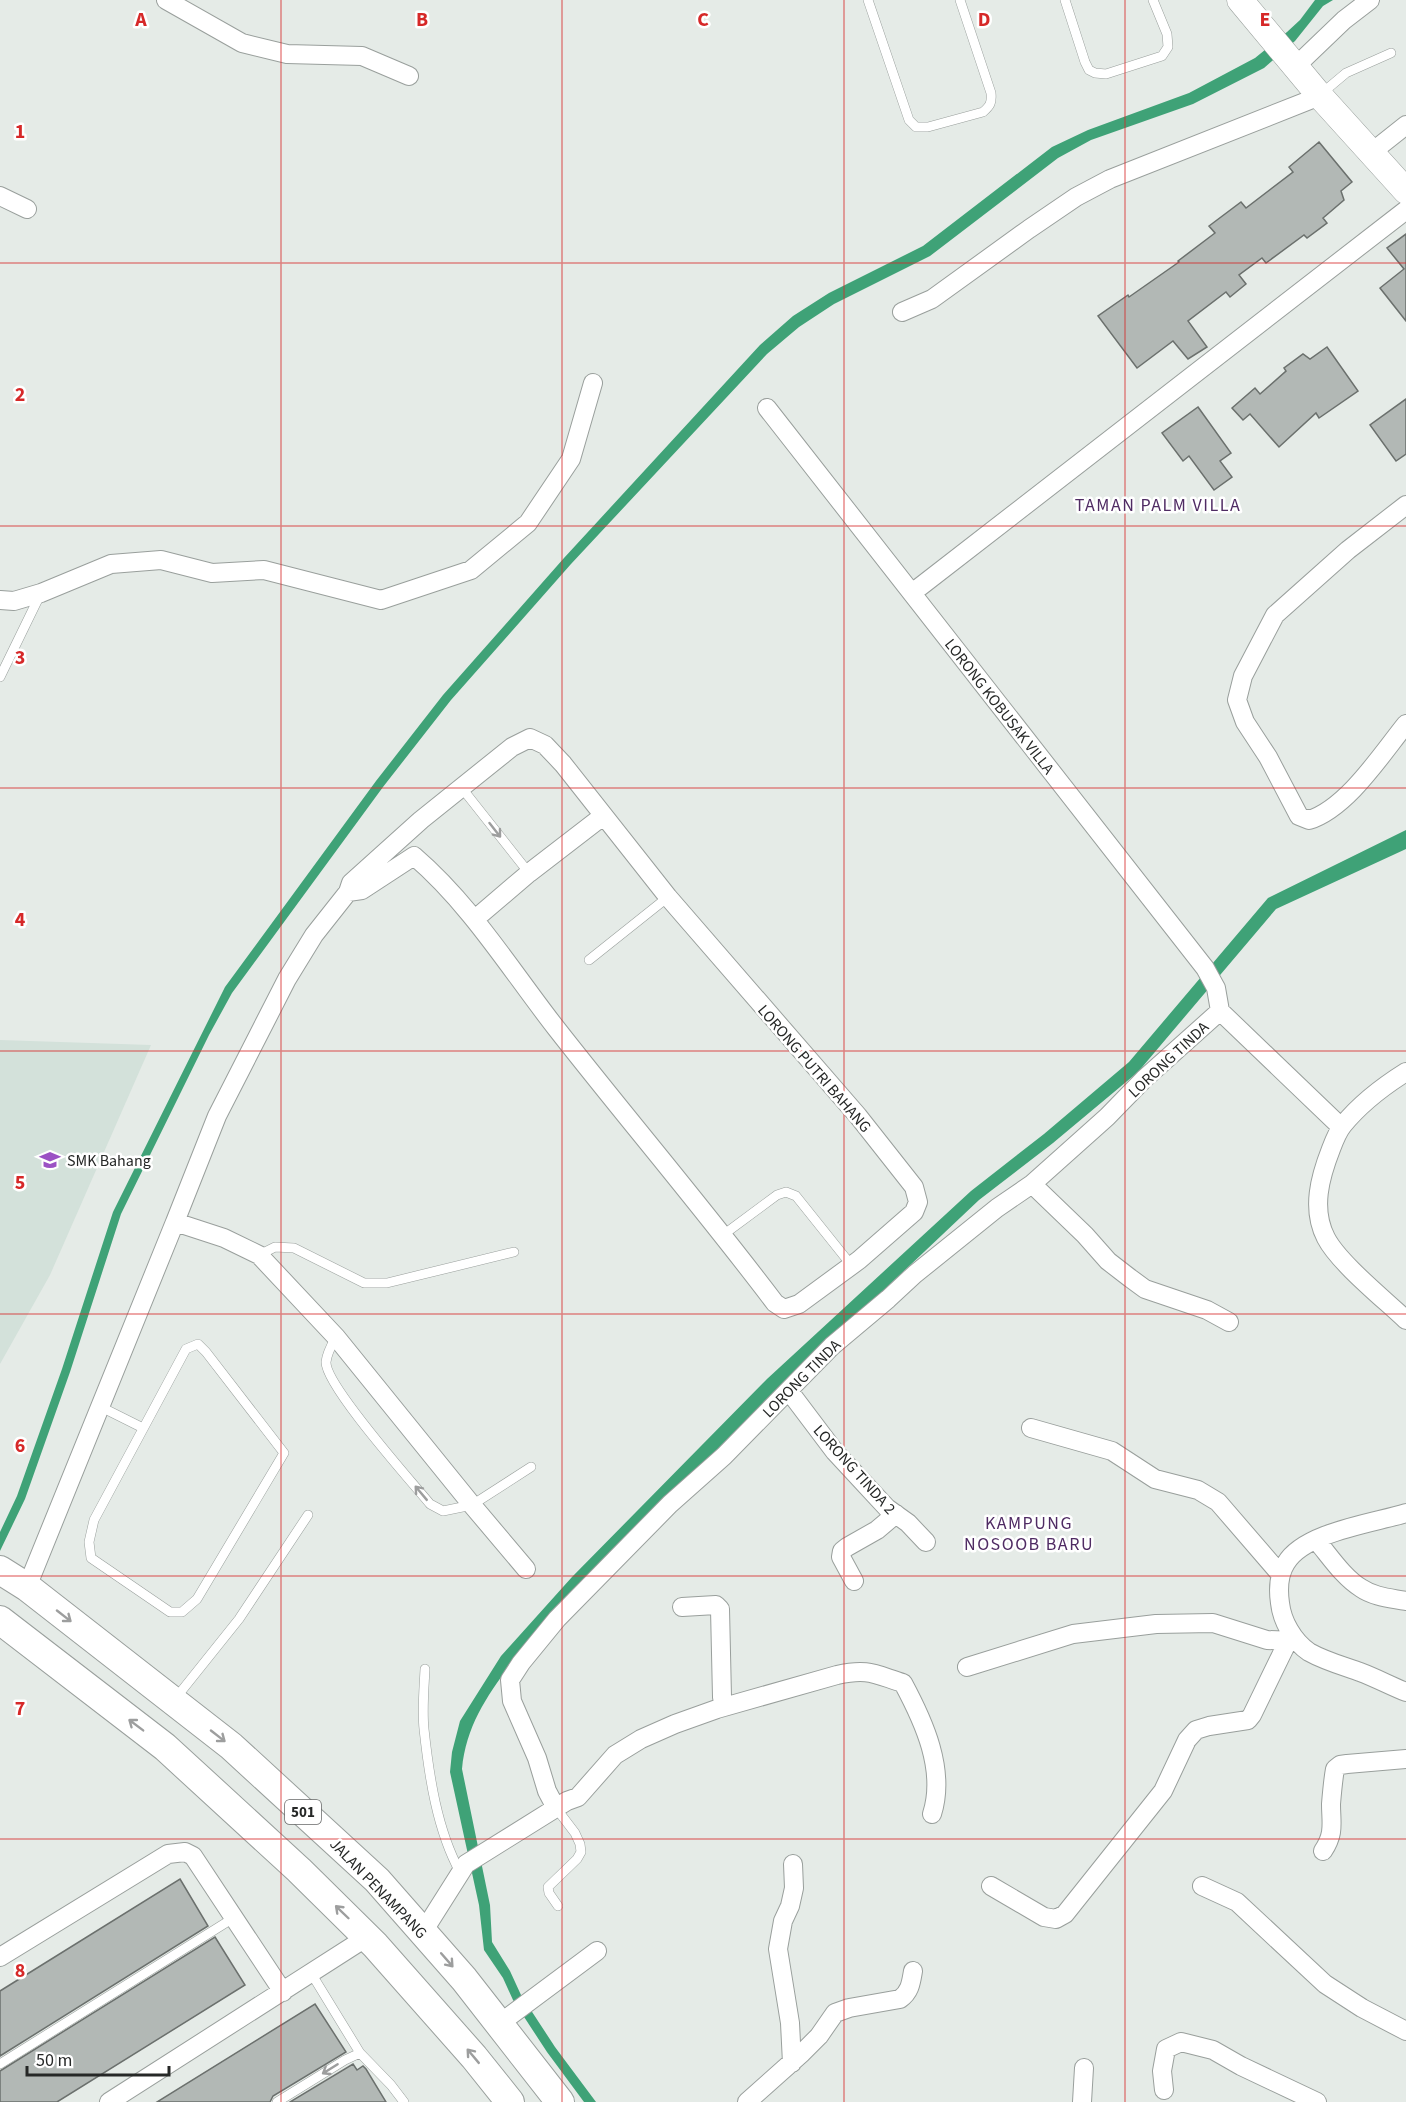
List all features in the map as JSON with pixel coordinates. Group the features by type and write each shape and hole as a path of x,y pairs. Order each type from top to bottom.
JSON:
{"main road":[{"path":"1240,0 1320,96 1406,190"},
{"name":"JALAN PENAMPANG","path":"0,1570 27,1587 231,1746 377,1881 423,1932 517,2011 560,2102"},
{"name":"501","path":"0,1620 165,1747 299,1870 367,1937 474,2057 510,2102"}],"street":[{"path":"166,0 242,43 296,55 363,56 409,76"},
{"path":"1292,62 1370,0"},
{"path":"902,312 932,299 1029,229 1110,179 1320,96"},
{"path":"1372,152 1406,124"},
{"path":"0,196 27,209"},
{"path":"912,593 1406,210"},
{"path":"0,600 14,601 41,593 111,564 161,560 212,573 264,570 381,600 471,570 528,523 571,459 592,383"},
{"name":"LORONG KOBUSAK VILLA","path":"767,408 1205,968 1216,988 1220,1011"},
{"path":"1406,505 1348,550 1275,615 1243,676 1237,700 1245,722 1268,757 1299,816 1309,820 1320,817 1350,792 1406,724"},
{"name":"LORONG PUTRI BAHANG","path":"27,1587 217,1116 287,979 314,935 348,892 351,883 398,840 461,787 512,747 530,738 545,745 563,764 668,897 858,1116 914,1187 918,1202 914,1212 852,1266 799,1304 784,1309 775,1303 542,1011 475,919 441,880 398,840"},
{"path":"475,919 529,873 603,816"},
{"path":"348,892 362,890 414,856"},
{"path":"1220,1011 1341,1127"},
{"name":"LORONG TINDA","path":"556,1808 547,1791 537,1758 512,1701 510,1680 521,1663 573,1602 670,1504 724,1456 832,1346 915,1274 997,1208 1032,1184 1220,1011"},
{"path":"1406,1072 1363,1103 1341,1127 1321,1174 1318,1199 1323,1229 1334,1251 1406,1320"},
{"path":"1032,1184 1085,1235 1108,1261 1145,1289 1207,1310 1229,1322"},
{"path":"175,1222 224,1238 259,1255 336,1337 526,1569"},
{"name":"LORONG TINDA 2","path":"789,1391 835,1452 887,1508 908,1523 926,1542"},
{"path":"1031,1428 1112,1450 1155,1479 1198,1490 1218,1502 1281,1575"},
{"path":"1293,1641 1281,1611 1279,1594 1281,1575 1287,1561 1299,1550 1330,1534 1406,1513"},
{"path":"854,1581 841,1557 842,1551 877,1530 896,1514"},
{"path":"1316,1540 1350,1580 1361,1588 1386,1598 1406,1601"},
{"path":"682,1607 716,1605 720,1609 724,1707"},
{"path":"967,1667 1073,1634 1156,1624 1213,1623 1260,1638 1293,1641 1325,1660 1406,1692"},
{"path":"991,1886 1044,1917 1056,1919 1065,1914 1163,1791 1187,1740 1196,1730 1248,1720 1293,1641"},
{"path":"423,1932 463,1868 483,1852 567,1801 578,1797 615,1755 626,1747 675,1724 724,1707 857,1671 903,1683 921,1717 933,1756 936,1785 932,1814"},
{"path":"1323,1851 1328,1844 1333,1827 1332,1790 1335,1769 1347,1764 1406,1759"},
{"path":"0,1957 168,1854 185,1852 193,1856 283,1992"},
{"path":"792,2063 790,2023 778,1949 783,1921 790,1906 794,1888 793,1864"},
{"path":"1202,1886 1237,1902 1334,1990 1406,2031"},
{"path":"109,2102 367,1937"},
{"path":"517,2011 597,1951"},
{"path":"747,2102 792,2063 819,2036 831,2018 840,2010 883,2003 906,1995 913,1971"},
{"path":"1164,2090 1162,2071 1166,2049 1181,2042 1213,2050 1317,2102"},
{"path":"1082,2102 1084,2068"}],"lane":[{"path":"868,0 909,120 916,127 928,128 982,112 990,107 991,93 960,0"},
{"path":"1065,0 1089,70 1106,74 1162,56 1168,47 1167,34 1153,0"},
{"path":"1320,96 1346,73 1391,53"},
{"path":"0,677 41,593"},
{"path":"461,787 529,873"},
{"path":"589,960 668,897"},
{"path":"723,1235 777,1195 786,1192 796,1196 852,1266"},
{"path":"259,1255 275,1247 294,1248 364,1282 376,1284 415,1277 514,1252"},
{"path":"336,1337 330,1347 326,1364 331,1378 361,1421 430,1503 443,1511 472,1505 531,1467"},
{"path":"198,1344 284,1453 197,1599 182,1612 170,1612 91,1558 89,1542 93,1520 143,1428 186,1349 198,1344"},
{"path":"99,1406 143,1428"},
{"path":"173,1701 238,1619 308,1515"},
{"path":"425,1669 423,1728 429,1769 450,1854 463,1868"},
{"path":"556,1808 575,1833 581,1852 577,1859 548,1887 549,1893 558,1906"},
{"path":"0,2064 235,1917"},
{"path":"311,1973 360,2053 404,2102"},
{"path":"277,2102 360,2053"}],"shaded area":[{"path":"1315,0 1333,0 1323,6 1295,41 1264,68 1193,104 1091,140 1058,158 930,256 834,304 799,327 767,354 571,564 451,700 383,787 232,993 209,1035 121,1214 70,1372 25,1499 0,1551 0,1532 17,1496 62,1369 113,1212 225,987 376,781 443,695 564,558 760,345 793,316 829,293 923,246 1052,147 1088,130 1189,93 1255,58 1300,20"},
{"path":"1406,830 1406,849 1276,909 1138,1072 1053,1143 979,1200 777,1391 512,1662 494,1687 473,1725 464,1753 462,1769 490,1905 492,1942 510,1971 521,1995 555,2047 596,2102 584,2102 547,2052 484,1950 479,1905 450,1772 452,1752 460,1721 501,1656 572,1577 767,1379 971,1191 1044,1134 1129,1062 1268,898"},
{"name":"SMK Bahang","path":"0,1040 151,1045 50,1275 0,1364"}],"building":[{"path":"1319,142 1352,182 1341,191 1344,200 1323,218 1327,223 1307,238 1304,235 1266,263 1262,258 1239,275 1246,284 1230,297 1226,292 1188,321 1207,347 1188,359 1173,341 1137,368 1098,316 1179,262 1215,233 1209,226 1241,202 1246,208 1293,172 1289,167"},
{"path":"1406,234 1406,321 1380,288 1404,269 1387,248"},
{"path":"1327,347 1358,391 1319,418 1316,413 1279,447 1250,414 1243,420 1232,408 1255,388 1260,394 1286,371 1284,368 1303,354 1310,359"},
{"path":"1406,399 1406,454 1396,461 1370,425"},
{"path":"1198,407 1231,453 1220,461 1232,477 1214,490 1189,456 1183,461 1162,433"},
{"path":"180,1879 208,1926 0,2056 0,1991"},
{"path":"215,1937 245,1985 57,2102 0,2102 0,2071"},
{"path":"315,2004 346,2052 273,2096 270,2102 157,2102"},
{"path":"353,2064 357,2070 363,2066 366,2069 386,2102 290,2102"}],"place":[{"name":"SMK Bahang","path":"50,1160"}],"district":[{"name":"TAMAN PALM VILLA","path":"1158,505"},
{"name":"KAMPUNG NOSOOB BARU","path":"1029,1534"}]}
